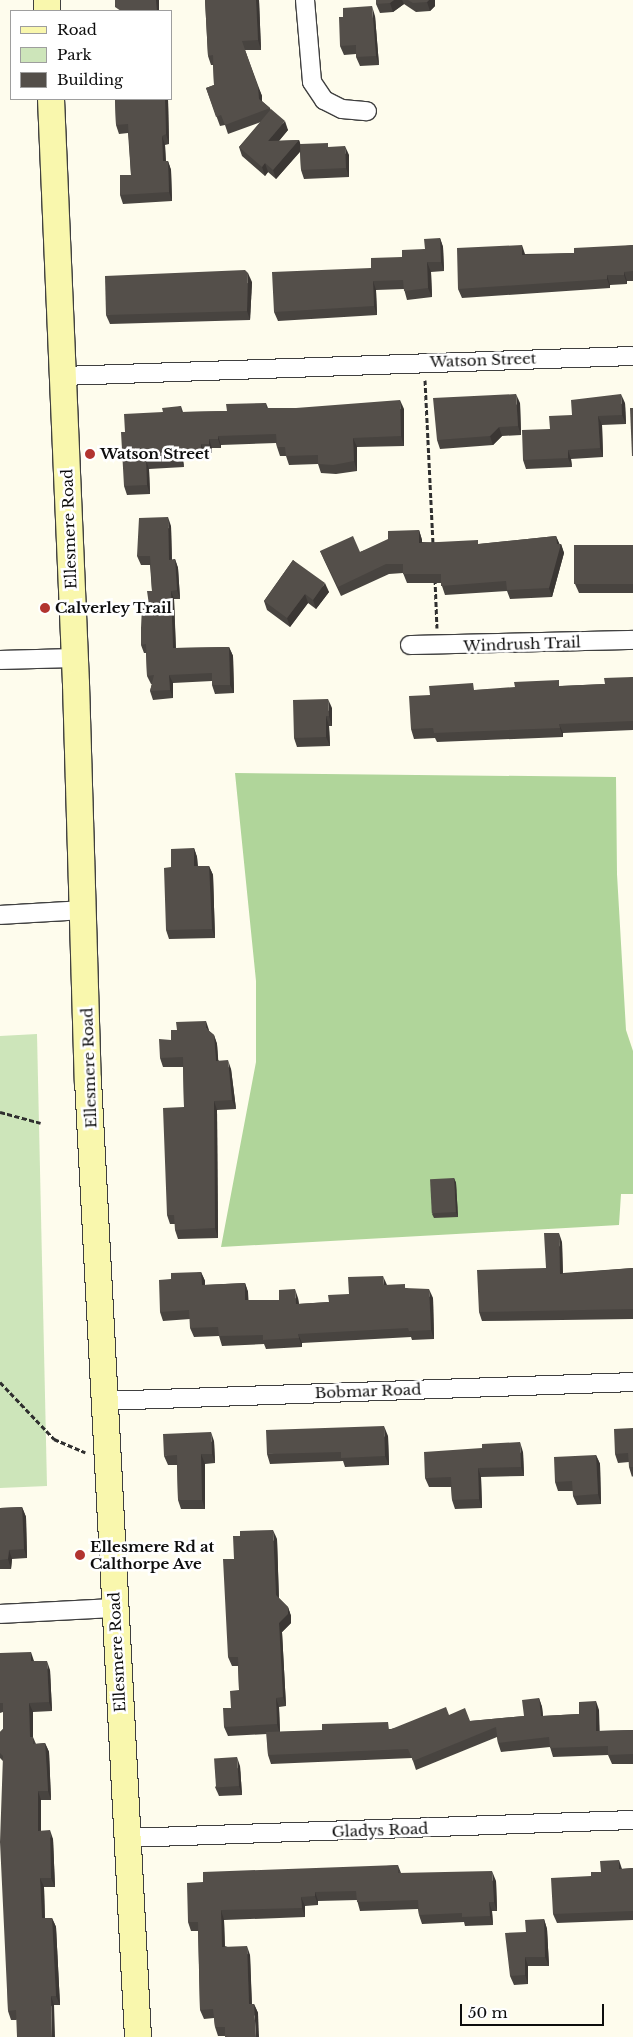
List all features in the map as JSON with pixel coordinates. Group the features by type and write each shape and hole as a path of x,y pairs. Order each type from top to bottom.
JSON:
{"main road":[{"name":"Ellesmere Road","path":"51,100 75,658 103,1400 138,2037"}],"street":[{"path":"305,0 312,82 324,100 342,109 367,111"},
{"name":"Watson Street","path":"63,376 633,356"},
{"name":"Windrush Trail","path":"410,645 438,647 633,640"},
{"path":"0,660 75,658"},
{"path":"0,915 84,910"},
{"name":"Bobmar Road","path":"103,1400 633,1382"},
{"path":"0,1614 114,1608"},
{"name":"Gladys Road","path":"127,1838 633,1820"}],"path":[{"path":"424,362 434,555"},
{"path":"435,574 438,647"},
{"path":"0,1112 41,1123"},
{"path":"0,1382 54,1440 106,1460"}],"green space":[{"path":"235,773 616,777 617,874 626,1030 633,1051 633,1194 621,1194 619,1225 221,1247 256,1062 256,981"},
{"path":"37,1034 47,1486 0,1488 0,1036"}],"building":[{"path":"115,0 156,0 157,10 120,10 115,7"},
{"path":"205,0 256,0 258,40 242,41 258,87 259,99 270,108 225,125 221,115 216,117 206,88 214,85 213,55 208,56"},
{"path":"376,0 394,0 390,3 376,4"},
{"path":"408,0 429,0 427,2 413,3"},
{"path":"372,6 376,56 356,57 356,45 340,46 339,17 343,17 343,8"},
{"path":"115,100 165,100 166,134 162,136 163,161 168,161 169,192 120,195 120,175 131,175 128,124 116,125"},
{"path":"271,109 285,121 268,141 299,140 273,170 265,163 262,167 239,147"},
{"path":"328,143 328,147 345,146 346,168 301,170 300,144"},
{"path":"440,238 441,262 427,262 428,288 404,291 403,280 373,281 374,306 274,312 272,272 371,268 371,258 402,257 402,250 425,249 424,239"},
{"path":"522,245 522,255 574,253 574,248 633,245 633,271 624,272 624,275 607,275 607,279 458,289 457,248"},
{"path":"245,270 248,273 247,311 106,315 105,276"},
{"path":"516,394 518,426 499,427 490,436 437,440 433,398"},
{"path":"621,394 622,415 598,416 600,448 568,450 568,458 523,460 522,430 550,429 549,416 572,415 571,400"},
{"path":"400,400 401,436 353,438 354,461 333,465 318,464 318,455 286,456 285,447 277,447 276,434 218,436 218,439 209,439 209,444 201,444 201,450 180,451 180,458 146,460 147,485 124,486 121,432 125,432 124,414 163,412 162,408 181,406 181,412 227,411 226,404 266,403 266,408 296,408"},
{"path":"630,408 633,408 633,456 632,456"},
{"path":"168,517 169,560 175,559 177,590 171,591 173,648 229,647 230,685 212,685 212,673 169,675 170,690 150,691 154,675 147,676 146,644 141,645 141,628 142,606 149,605 147,591 152,591 150,556 137,556 139,518"},
{"path":"419,530 419,543 478,540 478,544 556,536 557,544 561,544 549,588 507,590 506,581 441,586 441,574 403,574 403,564 386,564 338,587 320,551 353,536 360,552 388,539 388,531"},
{"path":"574,545 633,545 633,584 574,584"},
{"path":"293,560 325,583 313,600 305,594 287,618 264,601"},
{"path":"633,677 633,721 559,724 560,728 434,733 433,728 411,729 409,696 430,695 429,686 473,683 474,690 515,687 514,682 559,680 559,686 605,684 604,678"},
{"path":"328,699 329,716 326,716 326,737 294,738 293,700"},
{"path":"194,848 194,866 209,866 212,929 166,930 164,868 171,867 171,849"},
{"path":"206,1021 206,1028 214,1035 216,1061 228,1060 232,1100 214,1101 215,1228 175,1230 174,1215 167,1215 163,1108 184,1107 183,1057 160,1058 159,1039 171,1040 171,1030 177,1030 176,1022"},
{"path":"454,1178 456,1212 432,1213 430,1179"},
{"path":"544,1233 559,1233 560,1274 633,1268 633,1309 479,1312 477,1270 546,1268"},
{"path":"201,1272 202,1285 245,1283 245,1300 279,1300 279,1290 295,1289 296,1304 329,1302 328,1295 349,1294 348,1277 383,1276 384,1285 405,1284 405,1288 429,1289 431,1330 409,1331 408,1328 298,1334 299,1338 263,1340 263,1335 219,1336 218,1327 190,1328 189,1310 160,1312 159,1280 171,1279 171,1273"},
{"path":"384,1426 385,1456 341,1458 341,1452 267,1454 266,1430"},
{"path":"633,1428 633,1467 629,1467 628,1453 615,1454 614,1429"},
{"path":"211,1432 212,1454 201,1454 202,1500 178,1500 177,1455 164,1456 163,1434"},
{"path":"520,1442 521,1467 478,1468 479,1499 452,1500 451,1477 425,1478 424,1452 482,1448 482,1444"},
{"path":"596,1455 598,1494 573,1496 572,1481 555,1482 554,1457"},
{"path":"22,1507 24,1549 9,1550 8,1559 0,1560 0,1508"},
{"path":"273,1530 276,1595 288,1607 288,1614 279,1623 283,1697 276,1698 277,1724 224,1727 223,1708 231,1708 230,1691 239,1690 238,1657 228,1657 223,1559 234,1559 233,1536 240,1536 240,1531"},
{"path":"31,1652 31,1661 47,1661 49,1702 29,1703 30,1737 33,1737 33,1744 45,1743 47,1772 48,1791 38,1791 38,1831 50,1830 51,1878 40,1878 42,1918 52,1918 56,1996 51,1996 52,2037 17,2037 16,2010 8,2011 0,1842 3,1756 0,1753 0,1732 3,1729 3,1703 0,1703 0,1653"},
{"path":"539,1698 541,1716 579,1714 579,1702 596,1701 596,1731 633,1730 633,1754 608,1755 608,1746 550,1748 549,1737 498,1743 496,1727 413,1761 408,1749 268,1755 266,1732 322,1730 322,1724 388,1722 389,1730 446,1707 449,1715 465,1708 470,1721 524,1716 522,1700"},
{"path":"237,1757 239,1786 216,1788 214,1759"},
{"path":"619,1860 619,1869 633,1868 633,1911 553,1914 551,1878 591,1876 591,1872 601,1872 600,1861"},
{"path":"398,1865 398,1873 492,1871 494,1902 489,1902 490,1916 462,1917 462,1913 419,1915 418,1900 357,1902 356,1891 315,1892 315,1896 301,1897 302,1908 221,1910 222,1947 247,1946 249,2004 254,2004 256,2037 225,2037 225,2027 215,2027 213,2009 200,2010 198,1922 188,1922 187,1883 203,1882 203,1872"},
{"path":"544,1919 545,1957 525,1957 525,1975 510,1976 505,1933 526,1932 525,1920"}],"place":[{"name":"Watson Street","path":"90,454"},
{"name":"Calverley Trail","path":"45,608"},
{"name":"Ellesmere Rd at Calthorpe Ave","path":"80,1555"}]}
